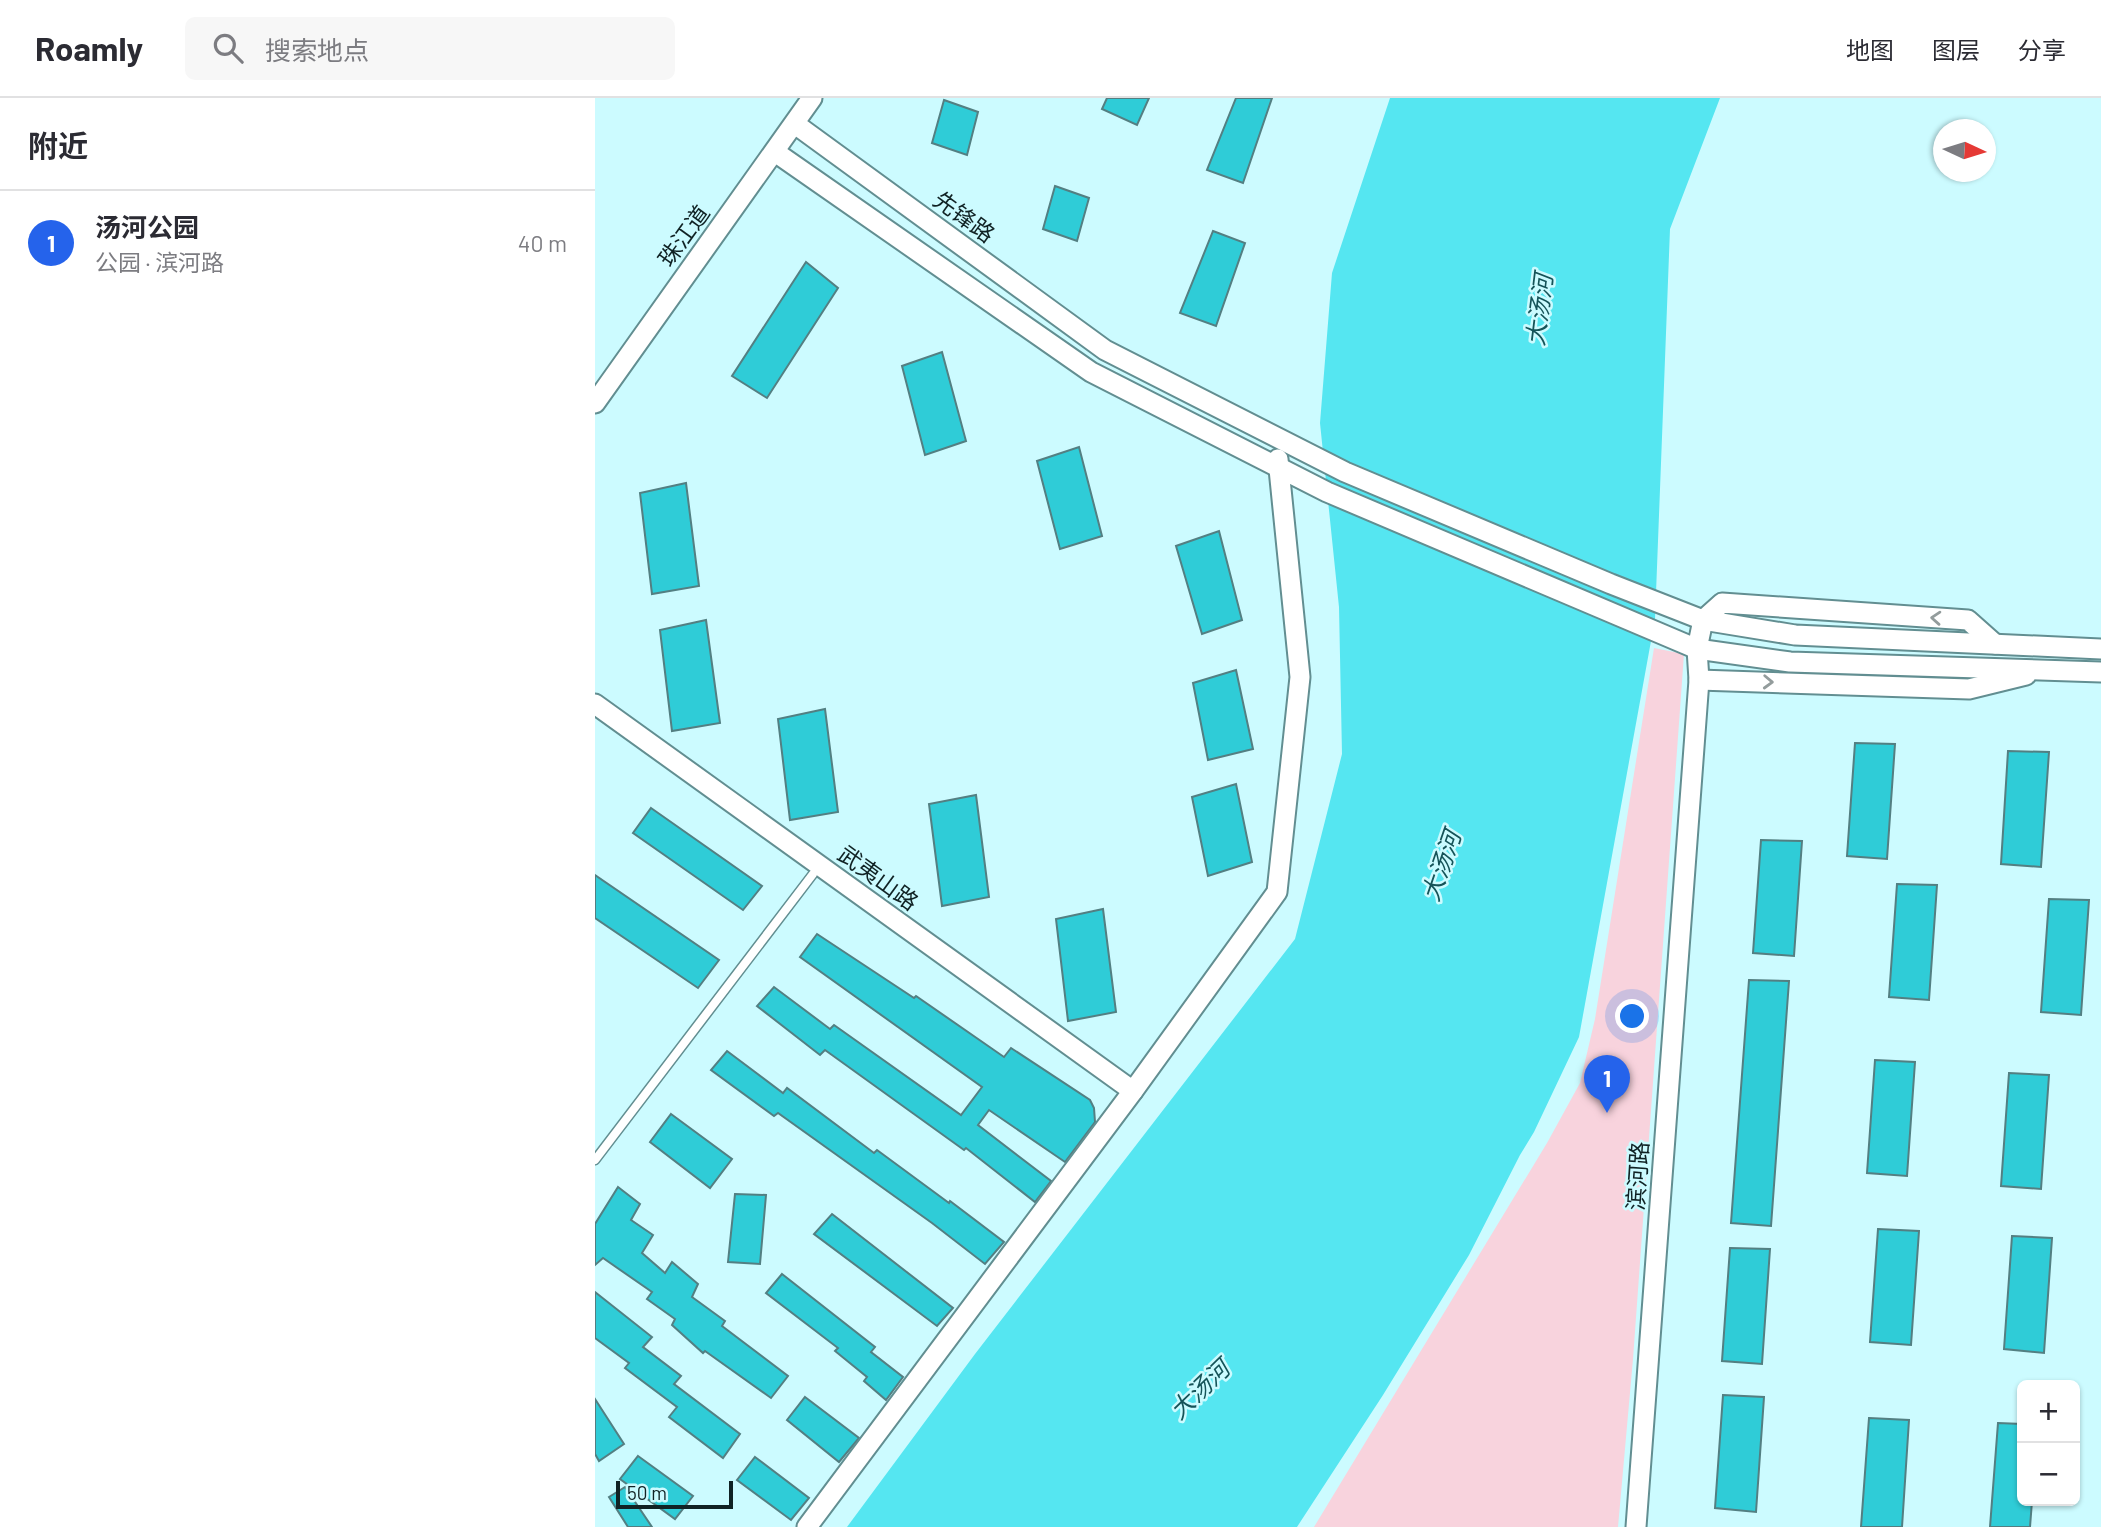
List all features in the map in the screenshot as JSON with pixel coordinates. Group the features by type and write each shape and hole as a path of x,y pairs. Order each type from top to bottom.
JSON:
{"street":[{"name":"珠江道","path":"595,403 813,98"},
{"name":"先锋路","path":"795,124 1105,350 1345,472 1703,620 1795,635 1995,644"},
{"path":"775,152 1091,372 1327,492 1697,649 1790,662 2101,673"},
{"path":"807,1527 1133,1091 1277,892 1300,677 1277,437"},
{"path":"1703,620 1722,603 1968,620 1995,644 2101,649"},
{"name":"滨河路","path":"1636,1527 1699,680 1697,649 1703,620"},
{"path":"1699,680 1969,690 2047,670"},
{"name":"武夷山路","path":"595,704 1133,1091"}],"lane":[{"path":"595,1160 813,874"}],"shaded area":[{"path":"1654,648 1684,654 1633,1359 1618,1527 1314,1527 1547,1143 1580,1083 1595,1019"}],"water":[{"name":"大汤河","path":"1390,98 1720,98 1670,229 1655,619 1579,1037 1534,1132 1469,1255 1383,1395 1297,1527 847,1527 975,1354 1295,939 1342,754 1339,607 1320,423 1332,273"}],"building":[{"path":"1107,98 1149,98 1137,125 1102,109"},
{"path":"1236,98 1272,98 1243,183 1207,170"},
{"path":"944,100 978,112 967,155 932,143"},
{"path":"1055,186 1089,198 1077,241 1043,229"},
{"path":"1213,231 1245,243 1216,326 1180,313"},
{"path":"806,262 838,288 767,398 732,376"},
{"path":"942,352 966,441 925,455 902,366"},
{"path":"1079,447 1102,536 1060,549 1037,461"},
{"path":"686,483 699,586 652,594 640,493"},
{"path":"1219,531 1242,620 1202,634 1176,546"},
{"path":"706,620 720,723 672,731 660,630"},
{"path":"1236,670 1253,749 1208,760 1193,683"},
{"path":"825,709 838,812 790,820 778,719"},
{"path":"1855,743 1895,744 1887,859 1847,856"},
{"path":"2008,751 2049,752 2041,867 2001,864"},
{"path":"1236,784 1252,862 1208,876 1192,797"},
{"path":"976,795 989,897 942,906 929,804"},
{"path":"651,808 762,886 743,910 633,833"},
{"path":"1761,840 1802,841 1794,956 1753,953"},
{"path":"595,875 719,960 698,988 595,918"},
{"path":"1897,884 1937,885 1929,1000 1889,997"},
{"path":"2049,899 2089,900 2081,1015 2041,1012"},
{"path":"1103,909 1116,1012 1068,1021 1056,919"},
{"path":"817,934 914,998 916,996 1004,1057 1011,1048 1090,1100 1094,1108 1095,1122 1065,1162 989,1110 978,1125 1051,1181 1035,1202 966,1148 964,1150 825,1050 820,1055 757,1006 774,987 830,1029 834,1025 961,1115 982,1087 800,957"},
{"path":"1749,980 1789,981 1771,1226 1731,1223"},
{"path":"727,1051 783,1093 787,1088 874,1153 877,1150 1004,1242 985,1264 778,1113 774,1116 711,1070"},
{"path":"1875,1060 1915,1062 1907,1176 1867,1173"},
{"path":"2009,1073 2049,1075 2041,1189 2001,1186"},
{"path":"671,1114 732,1159 710,1188 650,1142"},
{"path":"618,1187 640,1204 631,1220 653,1235 642,1253 665,1273 672,1262 698,1284 692,1297 725,1321 722,1326 788,1376 771,1398 705,1351 703,1353 672,1325 675,1319 647,1299 652,1292 603,1258 595,1265 595,1224"},
{"path":"735,1194 766,1195 760,1264 728,1262"},
{"path":"832,1214 953,1308 937,1326 814,1234"},
{"path":"1878,1229 1919,1231 1911,1345 1870,1342"},
{"path":"2012,1236 2052,1238 2044,1353 2004,1349"},
{"path":"1730,1248 1770,1249 1762,1364 1722,1361"},
{"path":"782,1274 875,1347 871,1352 903,1377 886,1400 864,1381 867,1377 835,1351 838,1348 766,1293"},
{"path":"595,1292 652,1337 643,1347 681,1376 674,1384 740,1434 723,1458 669,1417 677,1407 625,1368 629,1363 595,1338"},
{"path":"1723,1395 1764,1397 1756,1512 1715,1508"},
{"path":"805,1397 859,1438 839,1462 787,1420"},
{"path":"595,1399 624,1444 599,1461 595,1454"},
{"path":"1869,1418 1909,1420 1902,1527 1861,1527"},
{"path":"1998,1423 2017,1424 2017,1506 2032,1506 2030,1527 1990,1527"},
{"path":"638,1456 693,1496 675,1519 620,1479"},
{"path":"755,1457 809,1498 791,1520 737,1480"},
{"path":"625,1487 652,1527 628,1527 609,1497"}],"place":[{"name":"汤河公园","path":"1607,1113"}]}
